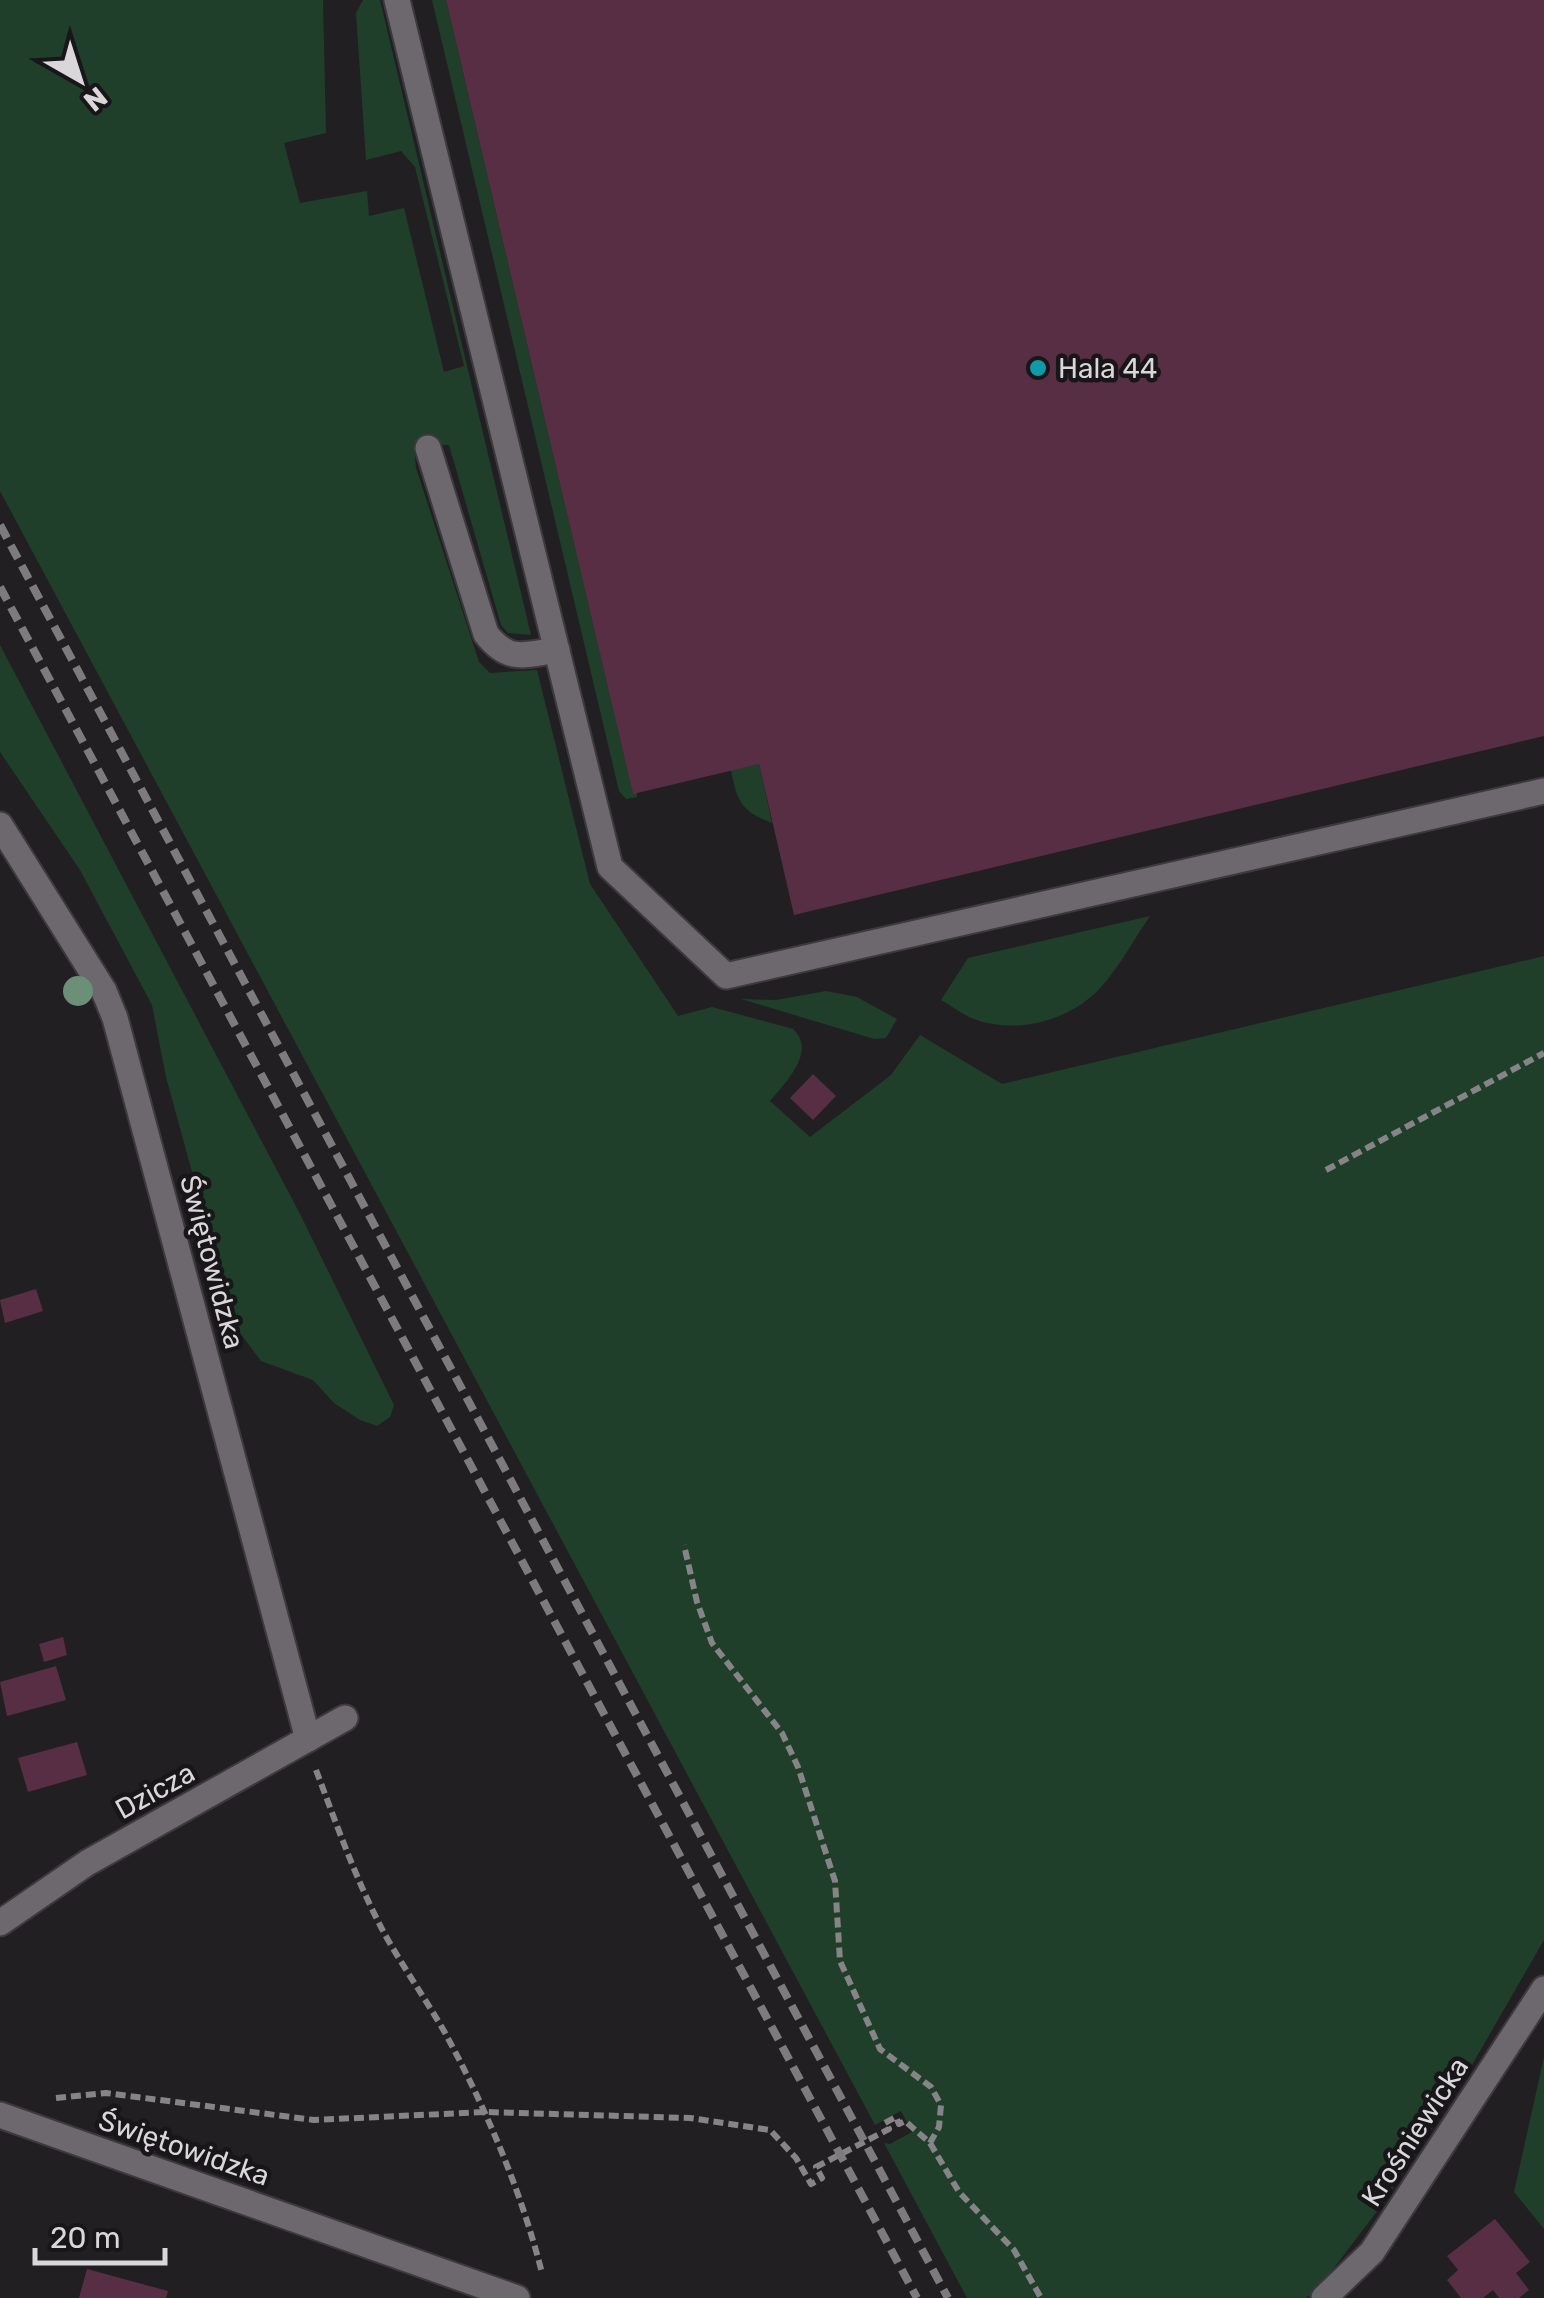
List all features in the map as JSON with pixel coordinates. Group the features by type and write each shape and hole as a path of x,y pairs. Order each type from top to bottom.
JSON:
{"street":[{"path":"397,0 610,867 726,976 1544,791"},
{"path":"428,448 486,634 498,649 514,656 557,650"},
{"name":"Świętowidzka","path":"0,824 104,991 115,1018 308,1739"},
{"name":"Dzicza","path":"0,1923 87,1863 345,1718"},
{"name":"Krośniewicka","path":"1324,2298 1372,2252 1544,1989"},
{"name":"Świętowidzka","path":"0,2115 517,2298"}],"path":[{"path":"1326,1170 1544,1053"},
{"path":"684,1545 697,1602 712,1643 782,1733 798,1766 836,1881 840,1961 880,2049 932,2087 941,2106 938,2127 930,2143"},
{"path":"308,1739 313,1763 356,1876 485,2112 544,2280"},
{"path":"53,2098 106,2092 314,2120 485,2112 690,2118 770,2130 796,2158 811,2184 822,2178 816,2167 889,2129 885,2123 896,2117 899,2124 905,2120 930,2143 959,2192 1014,2250 1041,2298"}],"green space":[{"path":"0,0 323,0 326,133 284,143 300,203 367,191 369,216 404,208 444,372 464,366 415,167 401,151 366,160 356,13 363,0 380,0 531,635 508,633 501,625 449,445 414,444 416,468 479,662 490,673 537,670 590,884 678,1016 712,1007 793,1029 800,1038 802,1047 796,1066 770,1101 810,1137 891,1075 920,1035 1002,1084 1544,956 1544,1940 1458,2089 1381,2206 1318,2289 1306,2298 967,2298 884,2143 890,2144 912,2132 901,2111 875,2125 0,491"},
{"path":"432,0 446,0 637,797 626,799 619,791"},
{"path":"0,645 300,1214 394,1405 390,1417 377,1426 334,1403 313,1380 261,1361 234,1325 166,1077 152,1005 80,870 0,752"},
{"path":"759,764 772,823 747,809 738,798 733,781 731,770"},
{"path":"1150,916 1102,986 1059,1016 1025,1025 991,1024 941,1000 968,958"},
{"path":"826,991 857,997 897,1019 886,1038 874,1039 741,999 776,1000"},
{"path":"1544,2057 1544,2229 1514,2192"}],"building":[{"name":"Hala 44","path":"446,0 1544,0 1544,736 794,915 759,764 633,794"},
{"path":"813,1074 836,1096 813,1120 790,1098"},
{"path":"36,1289 43,1311 5,1323 0,1300"},
{"path":"63,1637 67,1655 44,1662 39,1644"},
{"path":"56,1666 66,1700 7,1716 0,1682"},
{"path":"77,1742 87,1775 28,1792 18,1758"},
{"path":"1495,2219 1530,2262 1516,2273 1529,2290 1519,2298 1499,2298 1493,2290 1483,2298 1461,2298 1447,2280 1458,2270 1447,2256"},
{"path":"87,2269 168,2291 166,2298 79,2298"}],"railway":[{"path":"0,525 948,2298"},
{"path":"0,587 917,2298"}],"place":[{"name":"Hala 44","path":"1038,368"}]}
